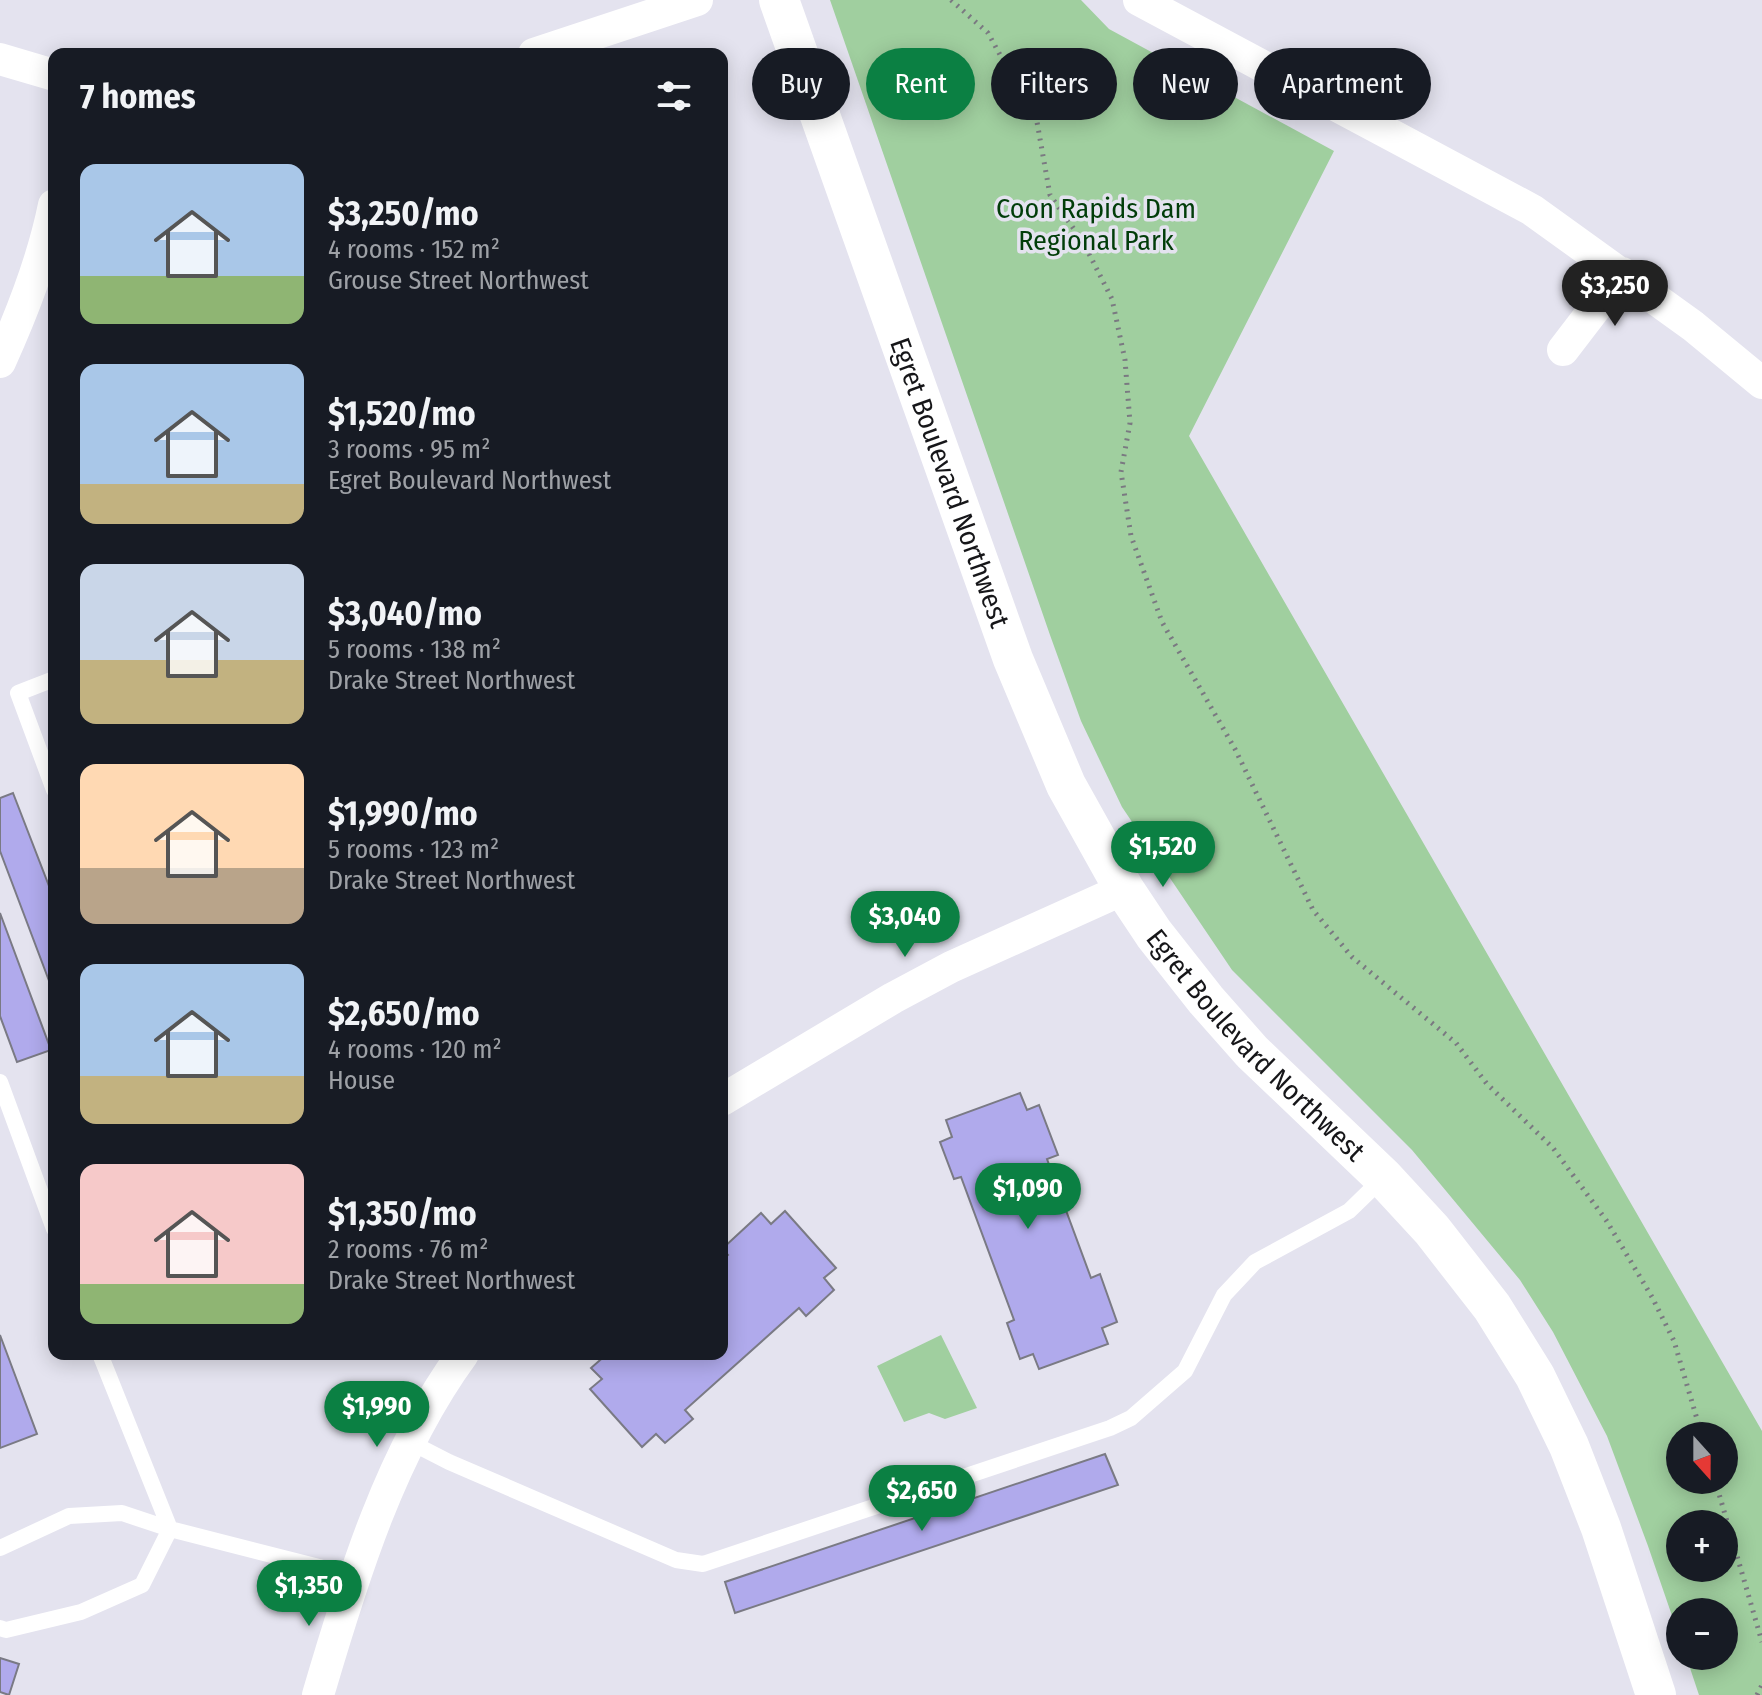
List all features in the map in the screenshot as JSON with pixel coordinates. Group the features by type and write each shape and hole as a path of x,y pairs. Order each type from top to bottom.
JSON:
{"street":[{"path":"552,48 697,0"},
{"name":"Egret Boulevard Northwest","path":"779,0 1013,659 1052,757 1083,817 1124,889 1162,944 1228,1025 1252,1052 1384,1178 1478,1287 1535,1376 1587,1490 1656,1695"},
{"path":"1139,0 1532,210 1693,326 1762,383"},
{"path":"0,59 48,73"},
{"path":"0,362 18,322 48,235"},
{"path":"1563,350 1622,273"},
{"path":"728,1096 951,967 1124,889"},
{"path":"318,1695 354,1578 410,1442 459,1360"}],"lane":[{"path":"48,681 18,693 48,774"},
{"path":"0,1082 48,1213"},
{"path":"410,1442 449,1462 676,1560 703,1564 1110,1428 1131,1418 1185,1371 1224,1295 1255,1262 1349,1211 1384,1178"},
{"path":"0,1628 6,1630 81,1612 142,1585 170,1529 102,1360"},
{"path":"0,1548 69,1516 122,1513 170,1529 354,1578"}],"path":[{"path":"951,0 988,33 1037,122 1050,195 1083,242 1112,299 1125,360 1130,423 1121,472 1131,536 1162,622 1235,749 1313,910 1352,957 1456,1043 1487,1084 1553,1148 1606,1220 1652,1297 1674,1341 1698,1422"},
{"path":"1719,1494 1762,1642"},
{"path":"1757,1695 1762,1685"}],"green space":[{"name":"Coon Rapids Dam Regional Park","path":"830,0 1081,0 1109,29 1144,48 1133,48 1133,120 1238,120 1238,99 1254,108 1254,120 1277,120 1334,151 1189,436 1762,1431 1762,1695 1699,1695 1691,1670 1738,1670 1738,1598 1666,1598 1607,1436 1553,1332 1520,1280 1412,1150 1232,970 1122,807 1081,721 872,120 975,120 975,48 866,48 866,104 850,58 850,48 847,48"},
{"path":"941,1335 977,1408 945,1419 929,1413 904,1422 877,1366"}],"building":[{"path":"13,793 48,883 48,978 0,851 0,798"},
{"path":"0,913 48,1042 48,1051 17,1062 0,1016"},
{"path":"1020,1093 1027,1110 1039,1105 1058,1155 1047,1159 1091,1278 1100,1274 1117,1322 1102,1328 1108,1344 1039,1369 1033,1354 1020,1359 1007,1323 1014,1320 961,1177 954,1179 940,1142 952,1137 946,1120"},
{"path":"785,1211 836,1268 824,1278 834,1290 806,1316 799,1308 685,1410 693,1419 665,1443 656,1434 642,1447 590,1389 602,1379 591,1368 600,1360 728,1360 728,1243 761,1213 771,1224"},
{"path":"0,1335 37,1434 0,1448"},
{"path":"1105,1454 1118,1485 735,1613 725,1582"},
{"path":"0,1658 19,1664 9,1695 0,1692"}]}
